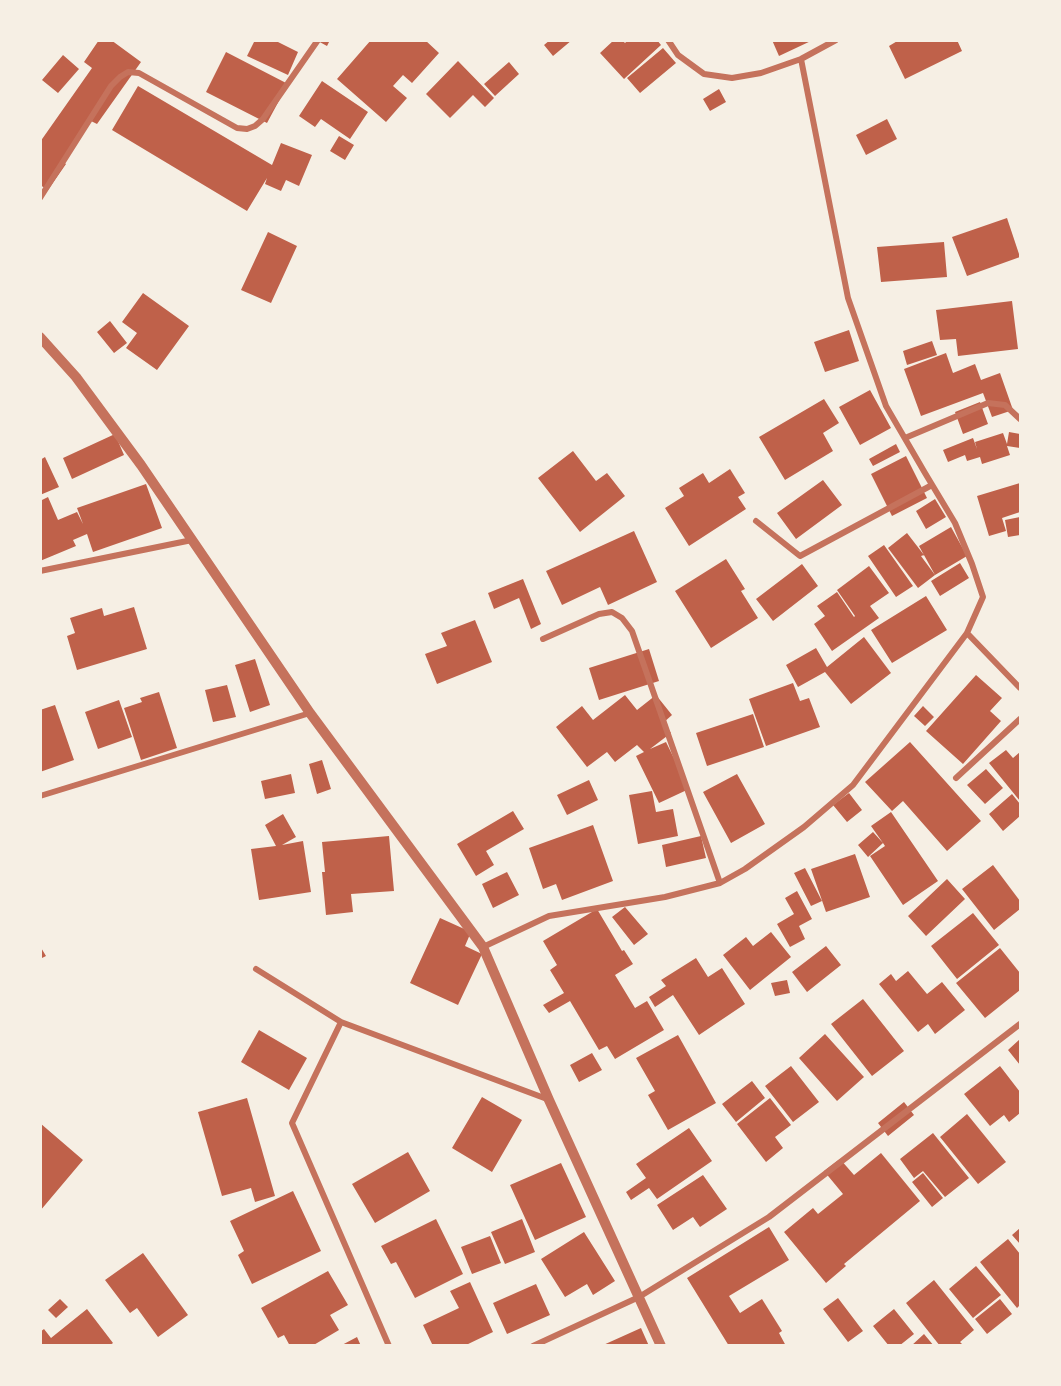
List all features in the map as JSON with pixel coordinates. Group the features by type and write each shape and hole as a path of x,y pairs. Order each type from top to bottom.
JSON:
{"street":[{"path":"40,198 111,86 128,72 139,73 152,79 237,128 247,129 255,126 270,111 318,40"},
{"path":"668,40 678,56 704,74 732,78 761,73 801,59 836,40"},
{"path":"483,946 549,916 665,897 720,883 745,869 804,827 853,785 967,633 983,597 956,523 886,406 848,298 801,59"},
{"path":"40,338 76,377 141,465 310,712 483,946 549,1100 661,1346"},
{"path":"905,438 988,403 1005,405 1020,419"},
{"path":"756,521 800,556 932,485"},
{"path":"40,571 192,540"},
{"path":"543,639 598,614 612,612 622,618 632,631 720,883"},
{"path":"967,633 1020,688"},
{"path":"40,796 310,712"},
{"path":"956,778 1020,719"},
{"path":"256,969 341,1022 549,1100"},
{"path":"341,1022 292,1123 389,1346"},
{"path":"533,1346 639,1298 769,1217 1020,1024"}],"building":[{"path":"99,40 111,40 141,62 97,124 91,121 63,162 66,164 48,190 40,185 40,142 92,68 84,62"},
{"path":"255,40 274,40 298,52 288,75 247,56"},
{"path":"316,40 330,40 327,46"},
{"path":"371,40 425,40 439,53 412,83 403,75 393,86 407,98 386,122 337,79"},
{"path":"550,40 572,40 553,56 544,45"},
{"path":"614,40 622,40 625,43 628,40 657,40 661,45 624,79 600,53"},
{"path":"772,40 813,40 779,56"},
{"path":"899,40 957,40 962,51 905,79 889,46"},
{"path":"663,48 676,63 640,93 627,78"},
{"path":"226,52 288,84 267,123 206,92"},
{"path":"63,55 79,69 58,93 42,80"},
{"path":"458,61 494,98 485,107 473,95 450,118 426,94"},
{"path":"509,62 519,74 495,96 484,84"},
{"path":"322,81 368,112 350,139 321,119 315,127 299,116"},
{"path":"138,86 272,165 281,143 312,155 299,186 286,180 281,191 265,184 267,178 247,211 112,130"},
{"path":"719,89 726,102 710,111 703,99"},
{"path":"887,119 897,139 866,155 856,135"},
{"path":"339,136 354,145 345,160 330,151"},
{"path":"1007,218 1020,257 967,276 952,237"},
{"path":"268,232 297,246 271,303 241,290"},
{"path":"944,242 947,277 881,282 877,247"},
{"path":"143,293 189,326 157,370 126,348 137,333 122,322"},
{"path":"1012,301 1018,349 958,356 956,339 940,340 936,310"},
{"path":"110,321 127,343 114,353 97,332"},
{"path":"849,330 859,361 825,372 814,342"},
{"path":"932,341 937,355 907,365 903,351"},
{"path":"946,353 953,373 975,364 981,380 1000,373 1013,410 992,417 983,393 921,416 904,369"},
{"path":"870,390 891,428 860,445 839,407"},
{"path":"824,399 839,423 823,433 833,451 785,480 759,437"},
{"path":"980,402 988,424 963,434 955,412"},
{"path":"1009,432 1020,434 1020,448 1007,446 1010,455 982,464 980,457 967,461 965,455 948,462 943,450 973,438 977,449 975,442 1003,433 1007,444"},
{"path":"115,434 124,455 72,479 63,458"},
{"path":"896,444 900,452 873,466 869,459"},
{"path":"573,451 596,481 607,473 625,496 580,532 538,478"},
{"path":"906,456 927,498 892,516 871,474"},
{"path":"45,457 59,487 40,495 40,460"},
{"path":"730,469 745,493 738,497 746,509 689,546 665,508 684,496 679,488 703,473 709,483"},
{"path":"823,480 842,505 796,539 777,513"},
{"path":"1020,483 1020,512 1002,518 1006,531 989,536 977,496"},
{"path":"146,484 162,528 93,552 87,534 73,540 76,546 40,561 40,501 48,497 58,520 77,512 83,524 77,508"},
{"path":"935,499 946,517 926,529 916,511"},
{"path":"1020,517 1020,535 1008,537 1005,520"},
{"path":"951,527 967,556 935,575 919,546"},
{"path":"634,531 657,582 608,605 600,587 562,605 546,571"},
{"path":"907,533 924,555 921,556 935,575 918,588 888,548"},
{"path":"884,545 913,586 896,597 868,556"},
{"path":"726,559 745,589 741,591 758,618 711,648 675,591"},
{"path":"960,563 969,578 940,596 931,581"},
{"path":"802,564 818,586 773,621 756,599"},
{"path":"869,566 889,593 870,606 879,618 832,651 814,624 825,616 817,606 837,592 854,617 837,590"},
{"path":"523,579 541,624 531,629 519,598 494,609 488,593"},
{"path":"926,596 947,630 892,663 871,630"},
{"path":"134,607 147,649 77,670 67,636 75,633 70,618 102,608 104,616"},
{"path":"475,620 492,662 437,684 425,654 447,646 441,633"},
{"path":"864,637 891,673 851,704 825,672 798,687 786,665 816,648 827,667"},
{"path":"649,649 659,681 599,700 589,668"},
{"path":"255,659 270,705 250,712 235,665"},
{"path":"976,675 1002,698 990,711 1001,721 963,764 926,731"},
{"path":"793,683 800,701 809,698 820,727 766,746 749,699"},
{"path":"227,685 236,717 213,722 205,690"},
{"path":"159,692 177,748 141,760 124,708 142,702 140,698"},
{"path":"625,695 637,710 656,695 672,715 663,723 671,733 650,749 666,742 689,789 659,803 636,756 644,752 637,745 615,762 607,752 587,767 556,727 582,706 593,720"},
{"path":"119,700 132,737 98,749 85,712"},
{"path":"55,705 74,760 40,772 40,710"},
{"path":"923,706 934,717 925,726 914,716"},
{"path":"753,714 764,747 707,766 696,733"},
{"path":"910,742 981,821 947,851 903,801 892,811 865,782"},
{"path":"1006,750 1013,758 1020,752 1020,801 989,763"},
{"path":"322,760 331,789 317,794 309,764"},
{"path":"986,769 1003,788 985,804 967,785"},
{"path":"291,774 295,793 265,799 261,781"},
{"path":"737,774 765,824 731,843 703,792"},
{"path":"589,780 598,800 567,815 557,795"},
{"path":"652,791 656,812 673,809 678,836 638,844 629,795"},
{"path":"849,793 862,810 847,822 833,805"},
{"path":"1012,794 1020,804 1020,816 1003,831 989,814"},
{"path":"513,811 524,829 486,851 494,865 476,876 457,844"},
{"path":"891,812 938,881 903,905 870,856 885,846 871,826"},
{"path":"283,814 296,837 282,845 303,841 311,892 259,900 251,849 276,846 265,825"},
{"path":"593,825 613,881 562,900 556,884 543,889 529,848"},
{"path":"873,832 883,843 868,857 858,845"},
{"path":"389,836 394,891 351,894 353,912 326,915 322,842"},
{"path":"701,836 706,858 666,867 662,845"},
{"path":"855,854 870,897 826,912 811,869"},
{"path":"993,865 1020,901 1020,909 994,930 962,889"},
{"path":"805,868 822,901 811,906 794,873"},
{"path":"507,872 519,895 493,908 482,884"},
{"path":"947,879 965,899 926,936 908,916"},
{"path":"797,891 812,919 799,926 805,939 790,947 777,924 794,914 785,898"},
{"path":"625,907 648,934 634,945 612,917"},
{"path":"597,909 622,951 624,950 633,964 615,975 635,1008 647,1001 664,1030 615,1059 607,1046 599,1050 570,1001 549,1013 543,1005 564,993 550,970 557,965 543,941"},
{"path":"973,913 999,945 957,979 931,946"},
{"path":"440,918 471,932 465,946 482,954 458,1005 410,983"},
{"path":"771,932 791,957 750,990 723,955 746,937 753,946"},
{"path":"40,946 46,956 40,959"},
{"path":"826,946 841,965 807,992 792,972"},
{"path":"1000,948 1020,973 1020,990 985,1018 956,983"},
{"path":"696,958 708,977 722,968 745,1004 699,1035 673,995 655,1007 649,997 666,986 661,980"},
{"path":"908,971 927,994 942,982 965,1010 935,1034 928,1024 918,1032 879,984 891,974 896,981"},
{"path":"787,980 790,993 775,996 771,983"},
{"path":"863,999 904,1051 872,1076 831,1024"},
{"path":"259,1030 307,1058 289,1090 241,1062"},
{"path":"825,1034 864,1077 837,1101 799,1058"},
{"path":"678,1035 716,1103 668,1130 648,1095 655,1091 636,1058"},
{"path":"1020,1039 1020,1065 1008,1050"},
{"path":"592,1053 602,1070 579,1082 570,1065"},
{"path":"791,1066 819,1102 793,1122 765,1086"},
{"path":"1000,1066 1020,1092 1020,1113 1009,1122 1004,1115 990,1126 964,1094"},
{"path":"752,1081 765,1098 736,1122 722,1104"},
{"path":"482,1097 522,1120 492,1172 452,1148"},
{"path":"247,1098 275,1196 255,1202 251,1188 222,1196 198,1112"},
{"path":"770,1098 791,1125 775,1137 783,1148 766,1162 737,1124"},
{"path":"904,1102 914,1115 888,1136 878,1123"},
{"path":"967,1114 1006,1162 978,1184 940,1137"},
{"path":"40,1123 83,1160 40,1211"},
{"path":"689,1128 712,1161 657,1199 649,1188 631,1200 626,1192 646,1178 636,1164"},
{"path":"933,1133 969,1178 945,1197 923,1171 914,1178 900,1159"},
{"path":"408,1152 430,1191 375,1223 352,1184"},
{"path":"881,1153 920,1201 844,1264 846,1266 826,1283 784,1232 813,1208 818,1214 843,1194 824,1171 840,1159 854,1175"},
{"path":"561,1163 586,1217 535,1240 510,1185"},
{"path":"923,1173 943,1198 932,1207 912,1182"},
{"path":"703,1175 727,1209 700,1227 693,1217 673,1230 657,1205"},
{"path":"293,1191 321,1251 252,1284 238,1255 244,1251 230,1221"},
{"path":"436,1219 463,1274 415,1298 396,1262 391,1264 381,1246"},
{"path":"522,1219 535,1252 505,1264 491,1232"},
{"path":"769,1227 789,1260 729,1296 740,1313 762,1299 782,1331 779,1333 786,1346 729,1346 687,1278"},
{"path":"1020,1228 1020,1244 1012,1235"},
{"path":"584,1232 615,1281 593,1295 587,1284 565,1297 541,1259"},
{"path":"490,1236 501,1263 472,1274 461,1247"},
{"path":"1008,1239 1020,1254 1020,1305 1017,1308 980,1262"},
{"path":"143,1253 188,1315 158,1337 137,1308 130,1313 105,1280"},
{"path":"976,1266 1001,1295 973,1318 949,1289"},
{"path":"328,1271 348,1305 330,1315 339,1330 312,1346 290,1346 284,1335 278,1338 261,1308"},
{"path":"934,1280 974,1330 960,1342 964,1346 940,1346 906,1303"},
{"path":"470,1282 493,1332 464,1346 433,1346 423,1325 459,1308 450,1291"},
{"path":"536,1284 550,1315 507,1334 493,1303"},
{"path":"838,1298 863,1331 848,1342 823,1309"},
{"path":"60,1299 68,1307 56,1318 48,1310"},
{"path":"1000,1299 1012,1314 987,1334 975,1319"},
{"path":"87,1309 113,1343 109,1346 40,1346 40,1332 44,1329 51,1338"},
{"path":"894,1309 914,1334 899,1346 889,1346 873,1326"},
{"path":"641,1328 649,1346 601,1346"},
{"path":"924,1334 934,1346 911,1346"},
{"path":"357,1337 361,1346 340,1346"}]}
